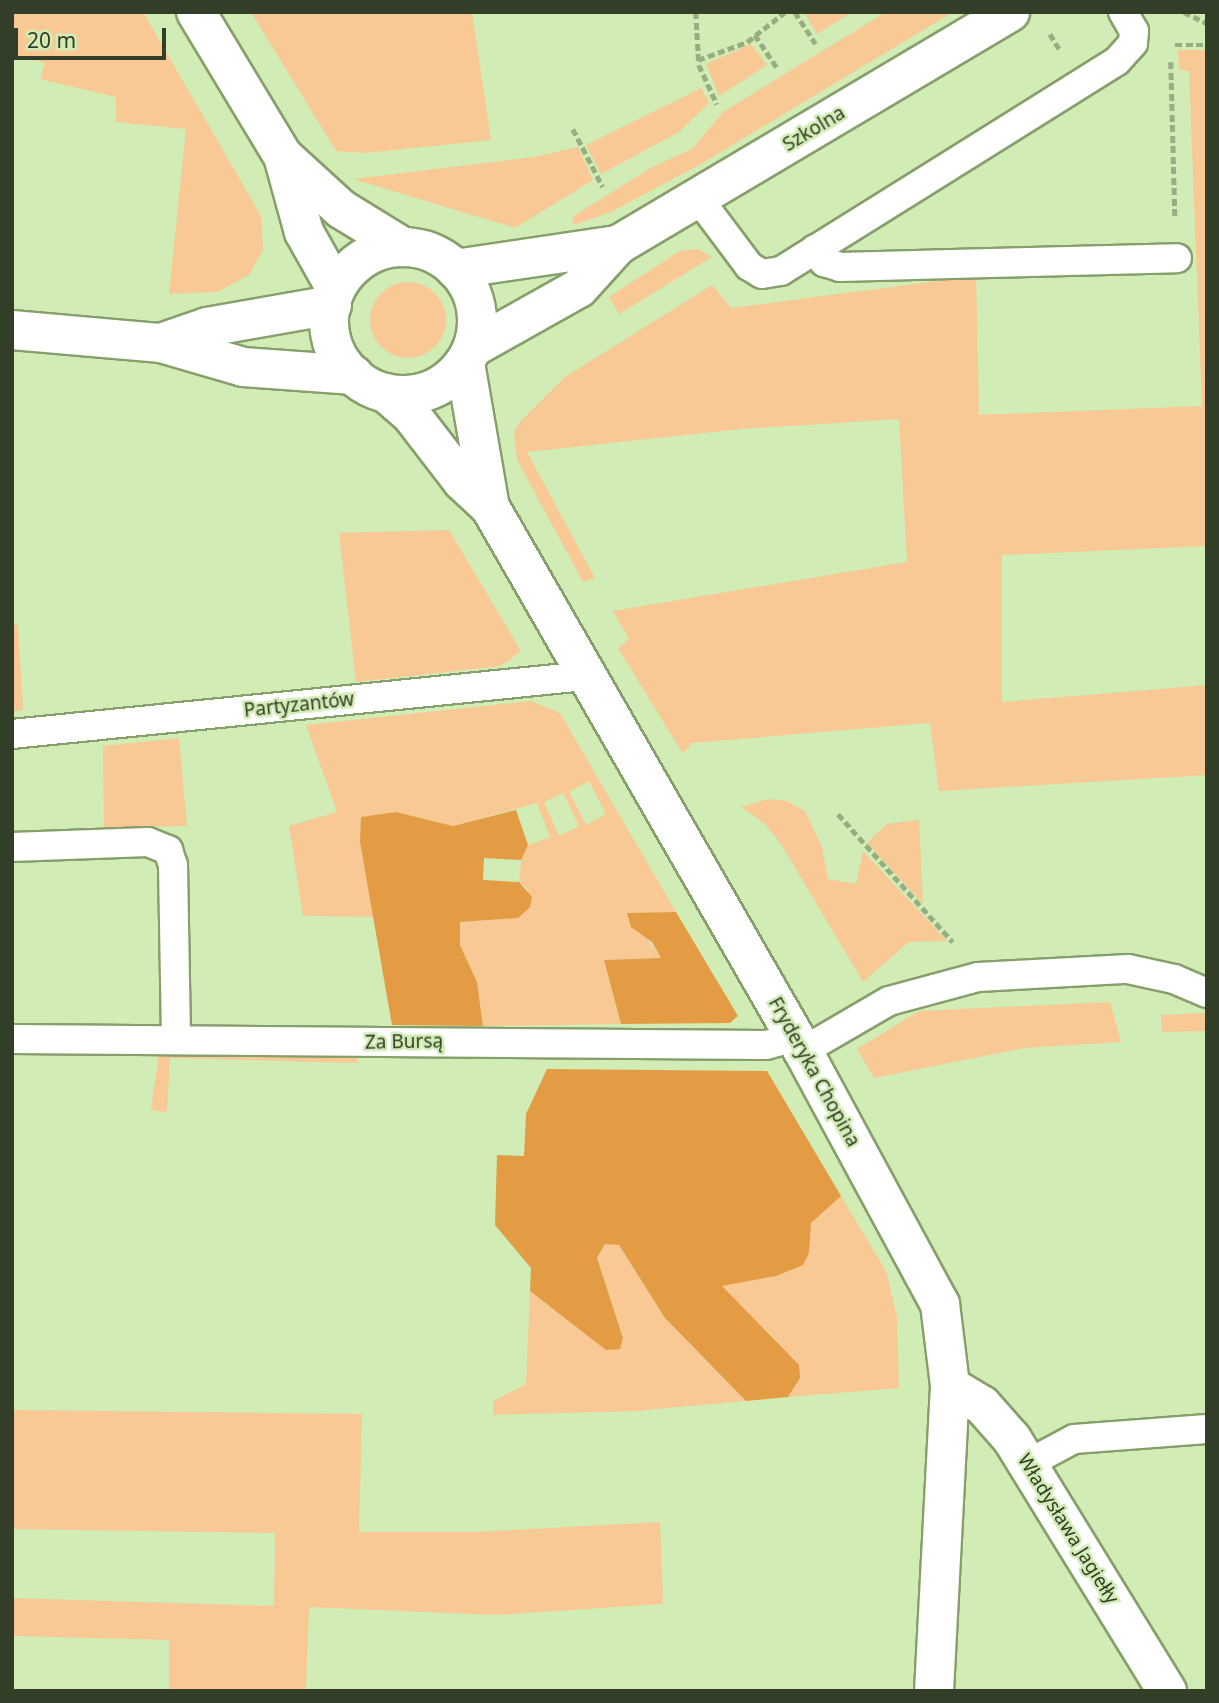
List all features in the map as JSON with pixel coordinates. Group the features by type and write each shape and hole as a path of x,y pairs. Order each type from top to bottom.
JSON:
{"street":[{"path":"196,12 283,156 303,232 334,297 334,348 370,384 412,416 462,481 490,506"},
{"name":"Szkolna","path":"618,246 1010,12"},
{"path":"283,156 341,209 403,247 432,253 455,269 472,294 477,311 470,355 490,506"},
{"path":"455,269 618,246"},
{"path":"12,330 160,343 243,367 370,384 410,394 432,389 470,355 565,298 596,273 618,246"},
{"path":"160,343 207,327 334,297 357,263 374,253 403,247"},
{"name":"Fryderyka Chopina","path":"490,506 585,676 799,1044 934,1287 945,1321 950,1386 934,1691"},
{"name":"Władysława Jagiełły","path":"950,1386 982,1405 1028,1463 1167,1691"}],"lane":[{"path":"698,198 737,256 762,274 781,271 1117,61 1133,43 1134,31 1124,12"},
{"path":"815,249 824,262 840,267 1177,258"},
{"name":"Partyzantów","path":"12,734 585,676"},
{"path":"12,847 148,842 168,850 173,864 176,1039"},
{"name":"Za Bursą","path":"12,1039 799,1044 889,1001 978,976 1128,969 1174,979 1207,993"},
{"path":"1028,1463 1074,1439 1207,1429"}],"path":[{"path":"696,12 698,60 717,104"},
{"path":"698,60 755,35 785,12"},
{"path":"795,12 816,44"},
{"path":"1184,12 1207,23"},
{"path":"1170,34 1177,258"},
{"path":"755,35 777,68"},
{"path":"1170,46 1207,45"},
{"path":"573,129 603,187"},
{"path":"838,814 951,940"}],"shaded area":[{"path":"12,12 143,12 261,216 263,249 250,274 218,292 169,294 186,129 116,122 116,97 40,79 45,63 12,54"},
{"path":"251,12 472,12 491,140 365,153 336,151"},
{"path":"804,12 852,12 817,34"},
{"path":"886,12 953,12 701,164 611,212 574,225 572,217 654,166 692,149 723,112"},
{"path":"751,44 767,65 719,96 706,64"},
{"path":"1178,50 1207,50 1207,546 1002,555 1002,702 1207,685 1207,775 939,791 930,723 692,743 683,754 618,648 629,639 613,611 907,562 899,419 741,429 527,452 595,578 583,582 517,460 514,432 520,422 565,377 712,285 731,308 976,276 979,415 1202,406 1189,71 1179,70"},
{"path":"701,88 709,103 679,132 601,174 586,145"},
{"path":"578,147 593,180 515,228 353,179 534,157"},
{"path":"697,249 712,257 619,314 609,297 680,251"},
{"path":"408,282 422,285 435,293 443,306 446,320 443,334 435,347 422,355 408,358 394,355 381,347 373,334 370,320 373,306 381,293 394,285"},
{"path":"449,530 521,651 501,666 356,682 339,533"},
{"path":"12,625 18,625 23,710 12,711"},
{"path":"531,701 560,713 676,912 627,913 662,958 604,960 621,1024 483,1026 477,982 460,945 460,922 518,918 528,890 519,882 522,855 528,845 550,837 537,803 453,826 396,812 360,842 374,917 303,916 289,826 337,812 306,725","holes":["589,781 606,814 586,825 569,792","563,793 579,826 559,836 544,802"]},
{"path":"179,738 187,826 104,828 103,746"},
{"path":"767,799 787,801 805,811 822,847 828,879 856,884 863,851 947,941 909,942 863,982 781,844 766,825 741,807"},
{"path":"516,810 528,845 521,860 484,858 483,880 519,882 532,897 530,907 518,918 460,922 460,945 477,982 483,1026 392,1025 360,842 361,817 396,812 453,826"},
{"path":"919,820 923,904 867,843 887,824"},
{"path":"676,912 738,1016 730,1023 621,1024 604,960 661,958 652,942 631,927 627,913"},
{"path":"1110,1002 1121,1042 1024,1048 874,1078 857,1049 919,1011"},
{"path":"1207,1013 1207,1031 1162,1032 1161,1015"},
{"path":"159,1053 357,1057 358,1063 170,1058 167,1112 151,1110"},
{"path":"547,1069 767,1071 841,1196 811,1223 809,1253 803,1265 776,1276 722,1286 799,1365 800,1378 788,1397 746,1401 665,1318 619,1245 605,1244 597,1258 623,1338 620,1349 606,1350 530,1291 531,1268 495,1225 497,1155 524,1156 526,1114"},
{"path":"841,1196 886,1271 897,1317 899,1388 788,1397 800,1378 776,1341 721,1286 776,1276 809,1253 811,1223"},
{"path":"605,1244 619,1245 665,1318 746,1401 636,1411 493,1415 493,1401 526,1384 530,1291 551,1307 623,1338 597,1258"},
{"path":"12,1410 362,1414 359,1532 474,1532 660,1522 663,1604 496,1615 309,1607 306,1691 169,1691 169,1640 12,1636 12,1598 274,1606 275,1533 12,1529"}]}
